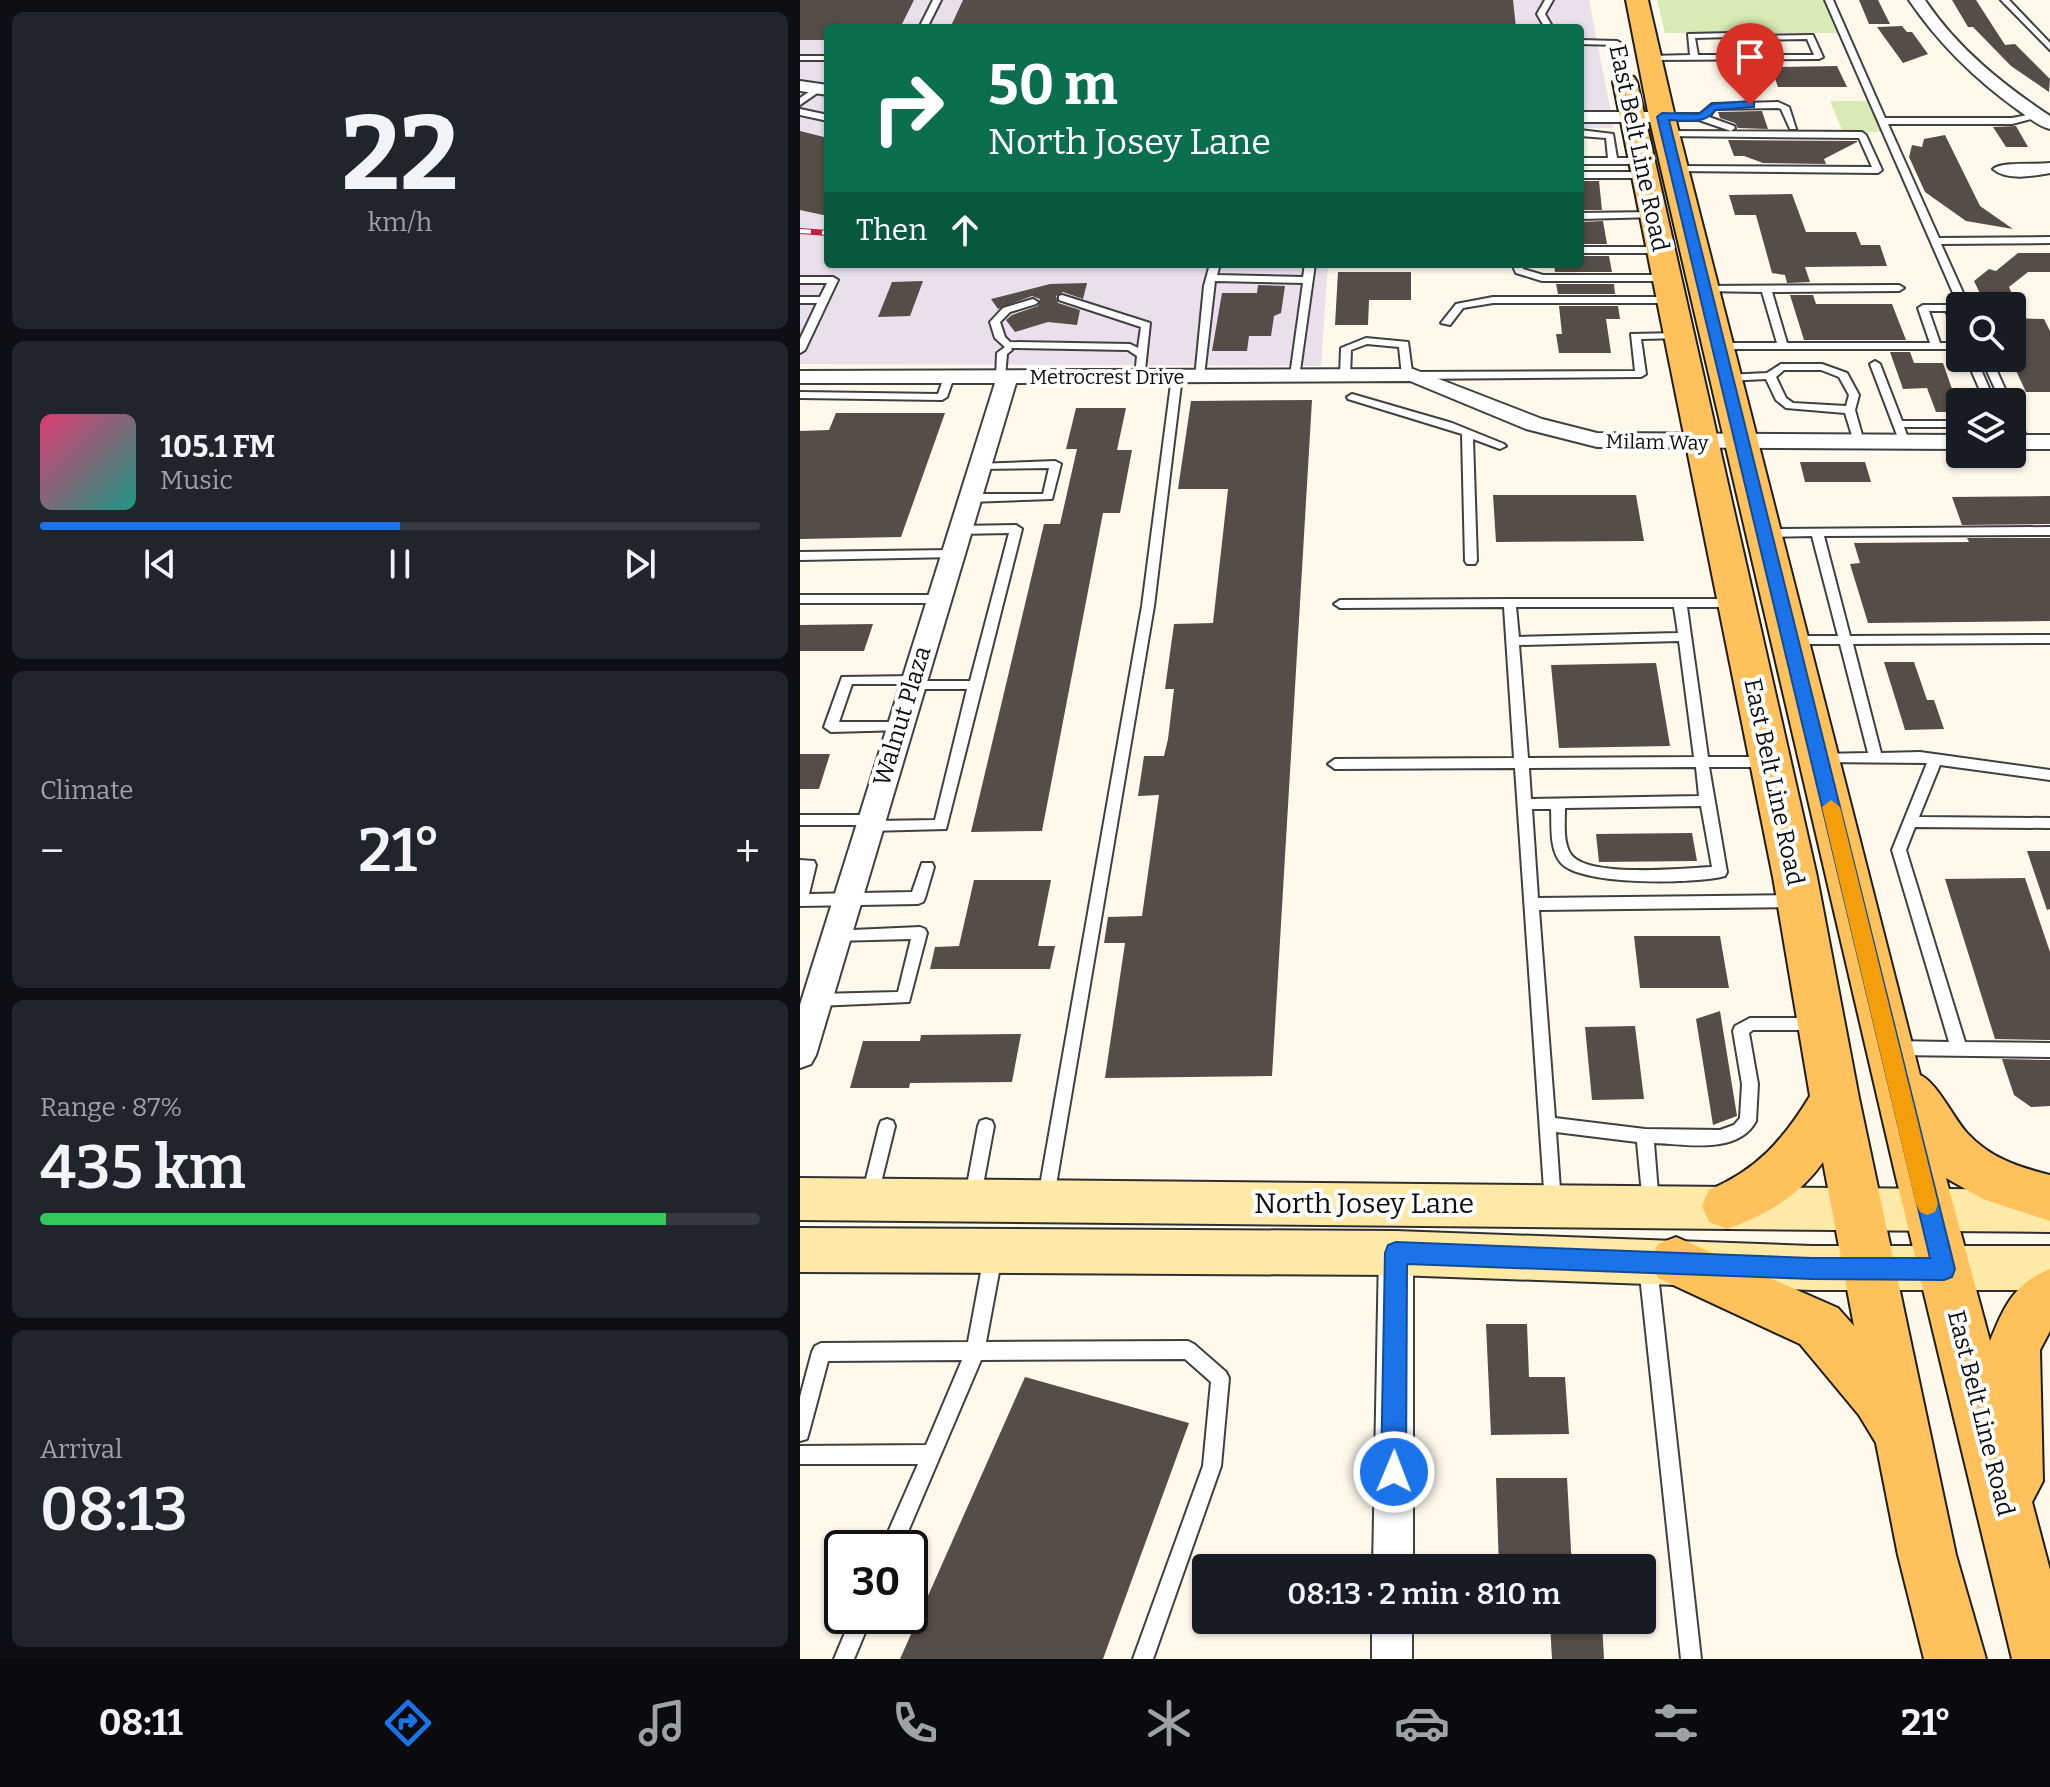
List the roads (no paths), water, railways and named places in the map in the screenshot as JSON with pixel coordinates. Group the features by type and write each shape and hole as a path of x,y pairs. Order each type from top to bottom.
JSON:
{"main road":[{"name":"East Belt Line Road","path":"1637,0 1664,125 1928,1208 2043,1659"},
{"name":"East Belt Line Road","path":"1611,14 1799,901 1835,1098 1927,1555 1955,1659"},
{"path":"1735,603 1761,631 1778,689 1783,724 1820,759"},
{"path":"1769,762 1801,788 1838,924 1874,981"},
{"path":"1892,1058 1936,1134 1958,1160 1980,1175 2050,1198"},
{"path":"1727,1206 1774,1182 1803,1154 1835,1098"},
{"name":"North Josey Lane","path":"800,1199 2050,1211"},
{"name":"North Josey Lane","path":"800,1250 1396,1253 1870,1269 2050,1268"},
{"path":"1662,1261 1819,1326 1879,1396 1903,1437"},
{"path":"2014,1543 2013,1350 2027,1317 2050,1294"}],"street":[{"path":"1917,0 1945,38 1983,73 2044,120"},
{"path":"800,86 824,89"},
{"path":"1584,117 1633,117 1664,125"},
{"path":"2002,169 2028,171 2050,168"},
{"name":"Metrocrest Drive","path":"800,377 1003,374 1295,376 1348,386 1410,376"},
{"name":"Walnut Plaza","path":"800,1055 812,991 835,935 979,466 1003,374"},
{"name":"Milam Way","path":"1410,376 1565,433 1597,440 1859,442 1901,433 1946,440"},
{"path":"2026,442 2050,442"},
{"path":"1393,1554 1396,1253"},
{"path":"1392,1634 1392,1659"}],"lane":[{"path":"925,24 937,0"},
{"path":"1547,24 1541,14 1549,0"},
{"path":"1829,0 1957,292"},
{"path":"2005,0 2050,48"},
{"path":"1650,58 1694,58 1819,57 1810,37 1740,38 1732,35 1691,36 1694,58"},
{"path":"1584,42 1617,43"},
{"path":"800,58 824,58"},
{"path":"800,102 824,90"},
{"path":"1664,125 1707,115 1712,107 1722,105 1778,105 1785,107 1793,127"},
{"path":"800,112 824,117"},
{"path":"1700,117 1725,128 1821,127"},
{"path":"1883,121 2044,120"},
{"path":"1664,125 1862,135 1878,170 1675,168"},
{"path":"1584,133 1610,136 1613,161"},
{"path":"1584,161 1613,161 1643,168"},
{"path":"1584,175 1643,168"},
{"path":"1584,216 1654,215"},
{"path":"1935,241 2050,240"},
{"path":"1584,250 1661,250"},
{"path":"1199,376 1214,268"},
{"path":"1295,376 1310,268"},
{"path":"1518,268 1527,276 1669,289"},
{"path":"1211,278 1308,280"},
{"path":"800,280 833,280 800,350"},
{"path":"1704,289 1899,288"},
{"path":"1446,323 1460,306 1493,300 1669,289"},
{"path":"1766,289 1783,346"},
{"path":"1062,298 1146,325 1140,377"},
{"path":"800,300 824,300"},
{"path":"1003,374 1010,358 995,322 999,314 1010,308 1033,302"},
{"path":"1936,346 1923,308 1946,308"},
{"path":"800,325 812,325"},
{"path":"1500,446 1348,386 1346,348 1366,341 1404,344 1410,376 1641,374 1635,336 1679,336"},
{"path":"1718,346 1946,346"},
{"path":"1007,348 1130,347 1142,355"},
{"path":"1875,364 1901,433 1946,426"},
{"path":"1726,378 1770,376 1781,367 1835,370 1843,375 1854,395 1850,410 1859,442"},
{"path":"1046,1201 1148,606 1177,376"},
{"path":"1770,376 1781,400 1790,406 1850,410"},
{"path":"800,395 942,397 949,377"},
{"path":"1467,434 1471,561"},
{"path":"969,498 1048,497 1055,464 979,466"},
{"path":"800,556 956,542 1016,529 941,825 800,820"},
{"path":"1765,533 2050,531"},
{"path":"1817,532 1876,758"},
{"path":"800,599 938,599"},
{"path":"1510,603 1553,1204"},
{"path":"1558,803 1563,855 1570,863 1609,874 1720,872 1707,801 1680,603"},
{"path":"1340,604 1735,603"},
{"path":"1513,641 1684,637"},
{"path":"1792,640 2050,639"},
{"path":"899,727 831,727 847,680 975,685"},
{"path":"1820,759 1935,760 2050,775"},
{"path":"1935,760 1899,850 1959,1049"},
{"path":"1335,764 1769,762"},
{"path":"1524,804 1707,801"},
{"path":"1911,822 2050,823"},
{"path":"800,865 809,865 800,900 918,898 927,867"},
{"path":"1531,904 1799,901"},
{"path":"812,991 904,998 920,933 835,935"},
{"path":"1547,1124 1645,1136 1720,1137 1739,1131 1748,1121 1750,1084 1741,1031 1750,1024 1822,1024"},
{"path":"1892,1058 1959,1049 2050,1050"},
{"path":"869,1200 887,1126"},
{"path":"972,1200 986,1126"},
{"path":"1645,1136 1651,1205"},
{"path":"899,1530 975,1352 993,1251"},
{"path":"1662,1261 1691,1659"},
{"path":"800,1432 821,1352 1188,1350 1220,1378 1212,1466 1143,1659"},
{"path":"800,1455 932,1454"},
{"path":"844,1659 854,1634"}],"railway":[{"path":"800,231 824,233"}]}
